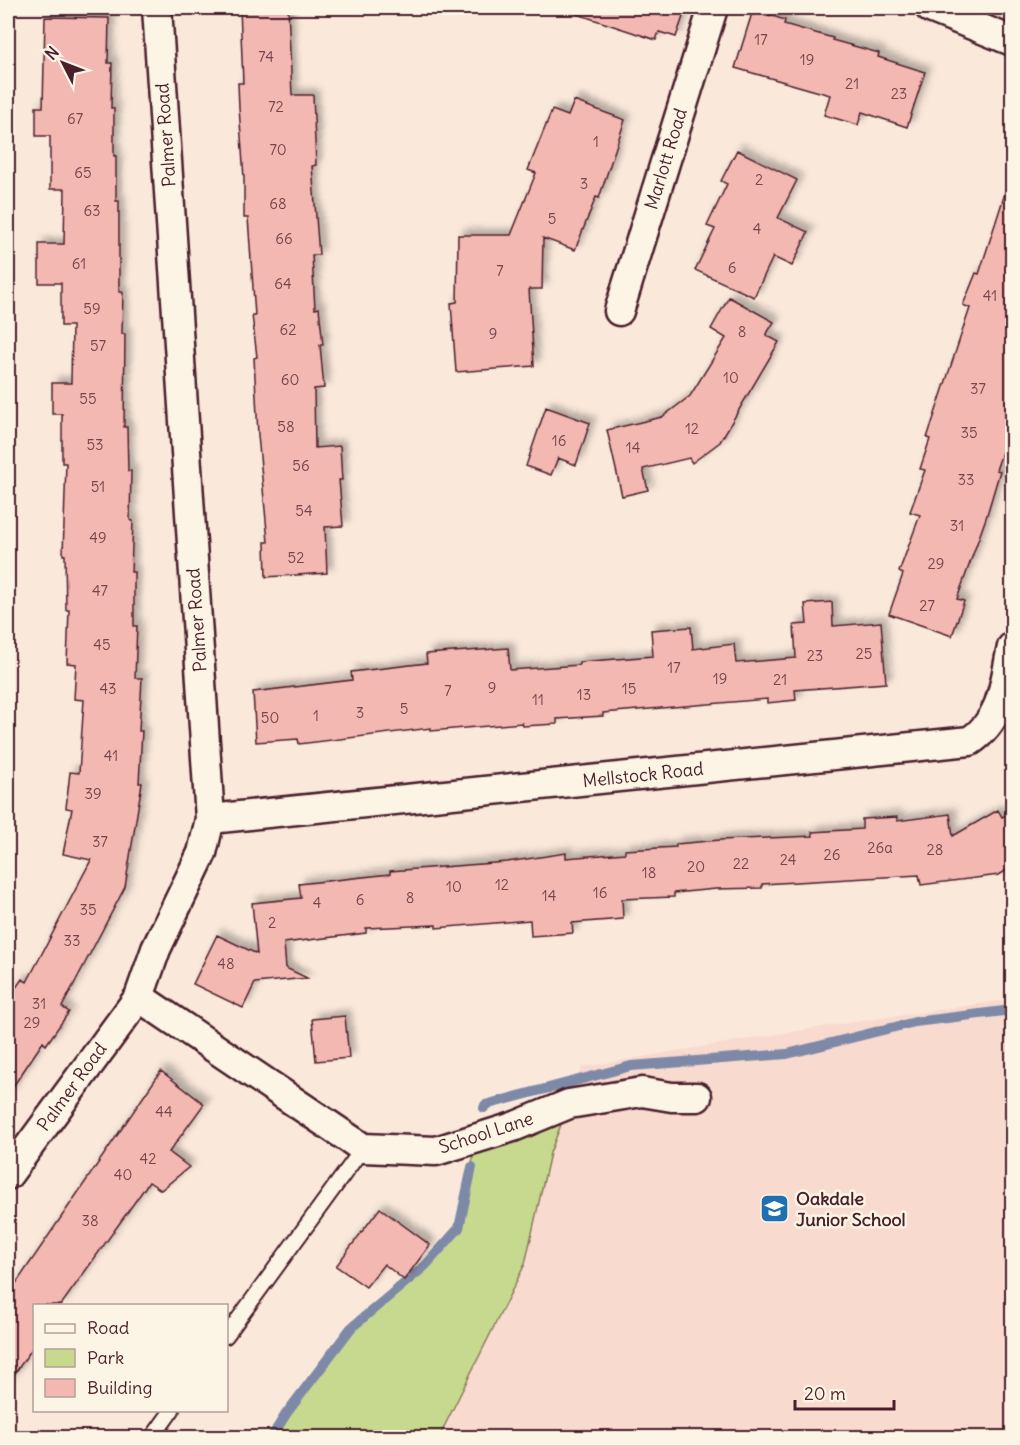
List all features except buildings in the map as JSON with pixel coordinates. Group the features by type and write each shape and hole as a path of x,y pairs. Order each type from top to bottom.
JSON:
{"street":[{"name":"Palmer Road","path":"8,1175 139,997 156,949 202,853 210,819 157,8"},
{"name":"Marlott Road","path":"619,311 713,8"},
{"path":"930,8 1012,41"},
{"name":"Mellstock Road","path":"210,819 970,741 986,731 996,716 1012,647"},
{"path":"139,997 363,1148"},
{"name":"School Lane","path":"363,1148 436,1151 513,1127 569,1104 642,1092 672,1097 697,1097"}],"lane":[{"path":"228,1333 363,1148"},
{"path":"152,1437 171,1412"}],"shaded area":[{"name":"Oakdale Junior School","path":"1012,999 1012,1437 439,1438 525,1264 550,1153 582,1067 821,1027"}],"green space":[{"path":"569,1104 550,1153 525,1264 439,1437 272,1438 286,1414 351,1328 425,1266 459,1228 477,1138"}],"waterway":[{"path":"484,1108 485,1105 631,1066 787,1054 915,1022 1012,1010"},
{"path":"271,1438 286,1414 351,1328 425,1266 459,1228 472,1167"}],"place":[{"name":"Oakdale Junior School","path":"775,1209"}]}
